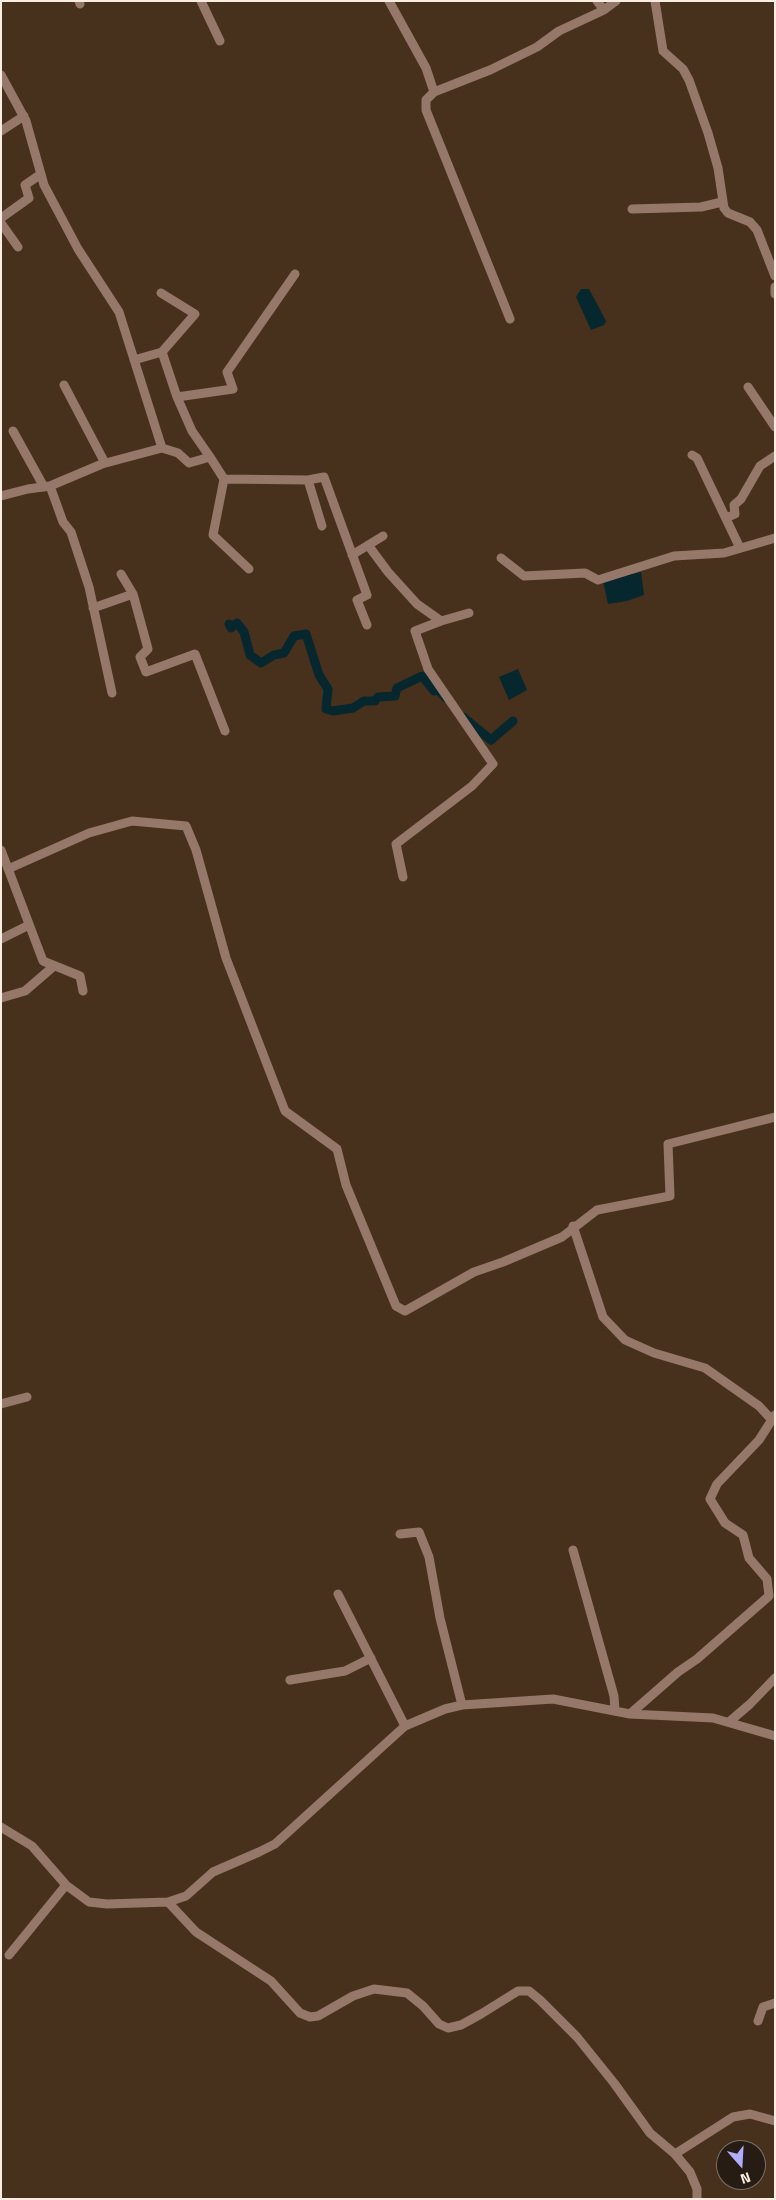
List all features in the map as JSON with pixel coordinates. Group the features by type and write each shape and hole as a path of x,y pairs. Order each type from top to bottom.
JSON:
{"street":[{"path":"201,1 220,41"},
{"path":"389,1 426,68 434,92"},
{"path":"597,1 604,10"},
{"path":"510,319 503,297 491,275 426,110 426,100 434,92 490,70 537,47 566,27 604,10 616,1"},
{"path":"655,1 663,51 682,69 689,80 708,133 718,168 722,202 728,213 750,222 757,230 775,276"},
{"path":"1,75 24,116 44,185 78,248 119,312 162,448"},
{"path":"1,131 24,116"},
{"path":"1,218 30,198 25,185 41,174"},
{"path":"632,209 701,207 722,202"},
{"path":"1,223 18,247"},
{"path":"177,397 233,389 227,372 294,274"},
{"path":"775,287 775,294"},
{"path":"134,360 162,352 194,314 160,294"},
{"path":"162,352 177,397 192,431 224,479 213,535 249,569"},
{"path":"64,386 105,463"},
{"path":"748,387 775,427"},
{"path":"13,431 47,487 63,522 71,532 89,587 112,693"},
{"path":"1,496 47,487 105,463 162,448 178,453 189,463 210,457"},
{"path":"692,455 698,458 740,548"},
{"path":"726,518 735,514 734,505 742,499 760,466 775,456"},
{"path":"224,479 308,480 324,477 367,595 357,600 367,625"},
{"path":"308,480 322,526"},
{"path":"352,555 383,536"},
{"path":"501,558 524,576 584,573 598,580 674,556 724,553 775,538"},
{"path":"368,545 388,572 417,604 441,621"},
{"path":"121,574 133,594 148,649 140,657 146,672 195,654 225,730"},
{"path":"93,608 133,594"},
{"path":"403,877 396,844 472,786 493,764 428,670 415,631 470,613"},
{"path":"8,869 89,833 132,821 186,826 196,850 226,958 285,1111 337,1149 346,1185 396,1306 405,1311 474,1272 562,1237 573,1226 597,1210 670,1196 668,1144 775,1117"},
{"path":"1,850 43,961 80,976 83,991"},
{"path":"1,940 30,925"},
{"path":"1,998 25,991 54,966"},
{"path":"573,1226 603,1317 625,1340 654,1353 704,1368 773,1417 759,1440 718,1484 710,1499 725,1523 743,1535 749,1558 767,1579 769,1596 697,1660 678,1672 630,1714"},
{"path":"1,1404 27,1397"},
{"path":"400,1534 419,1532 429,1557 440,1618 462,1705"},
{"path":"573,1550 614,1696 615,1710"},
{"path":"338,1594 405,1726"},
{"path":"290,1680 345,1671 371,1658"},
{"path":"729,1722 750,1704 775,1678"},
{"path":"1,1827 32,1846 66,1885 89,1902 106,1904 168,1902 186,1896 213,1872 274,1844 405,1726 419,1718 462,1705 553,1699 630,1714 713,1718 775,1736"},
{"path":"9,1955 66,1885"},
{"path":"168,1902 196,1932 271,1981 300,2014 310,2017 318,2016 353,1996 374,1989 407,1993 424,2006 439,2024 448,2028 481,2014 518,1992 529,1992 540,2000 576,2037 614,2083 650,2133 675,2154 690,2172 697,2189 698,2199"},
{"path":"758,2021 762,2007 775,2003"},
{"path":"675,2154 733,2117 750,2114 775,2121"}],"water":[{"path":"581,289 589,289 606,321 604,325 591,330 576,297"},
{"path":"641,572 644,595 627,601 608,604 603,581"},
{"path":"518,669 527,690 509,700 499,677"}],"waterway":[{"path":"229,624 231,628 237,623 244,632 250,655 261,663 274,655 284,653 294,636 306,634 319,675 328,689 326,709 333,711 353,708 364,701 375,701 378,697 395,696 397,688 422,676 434,691 438,690 446,698"},
{"path":"463,717 491,740 513,721"}]}
